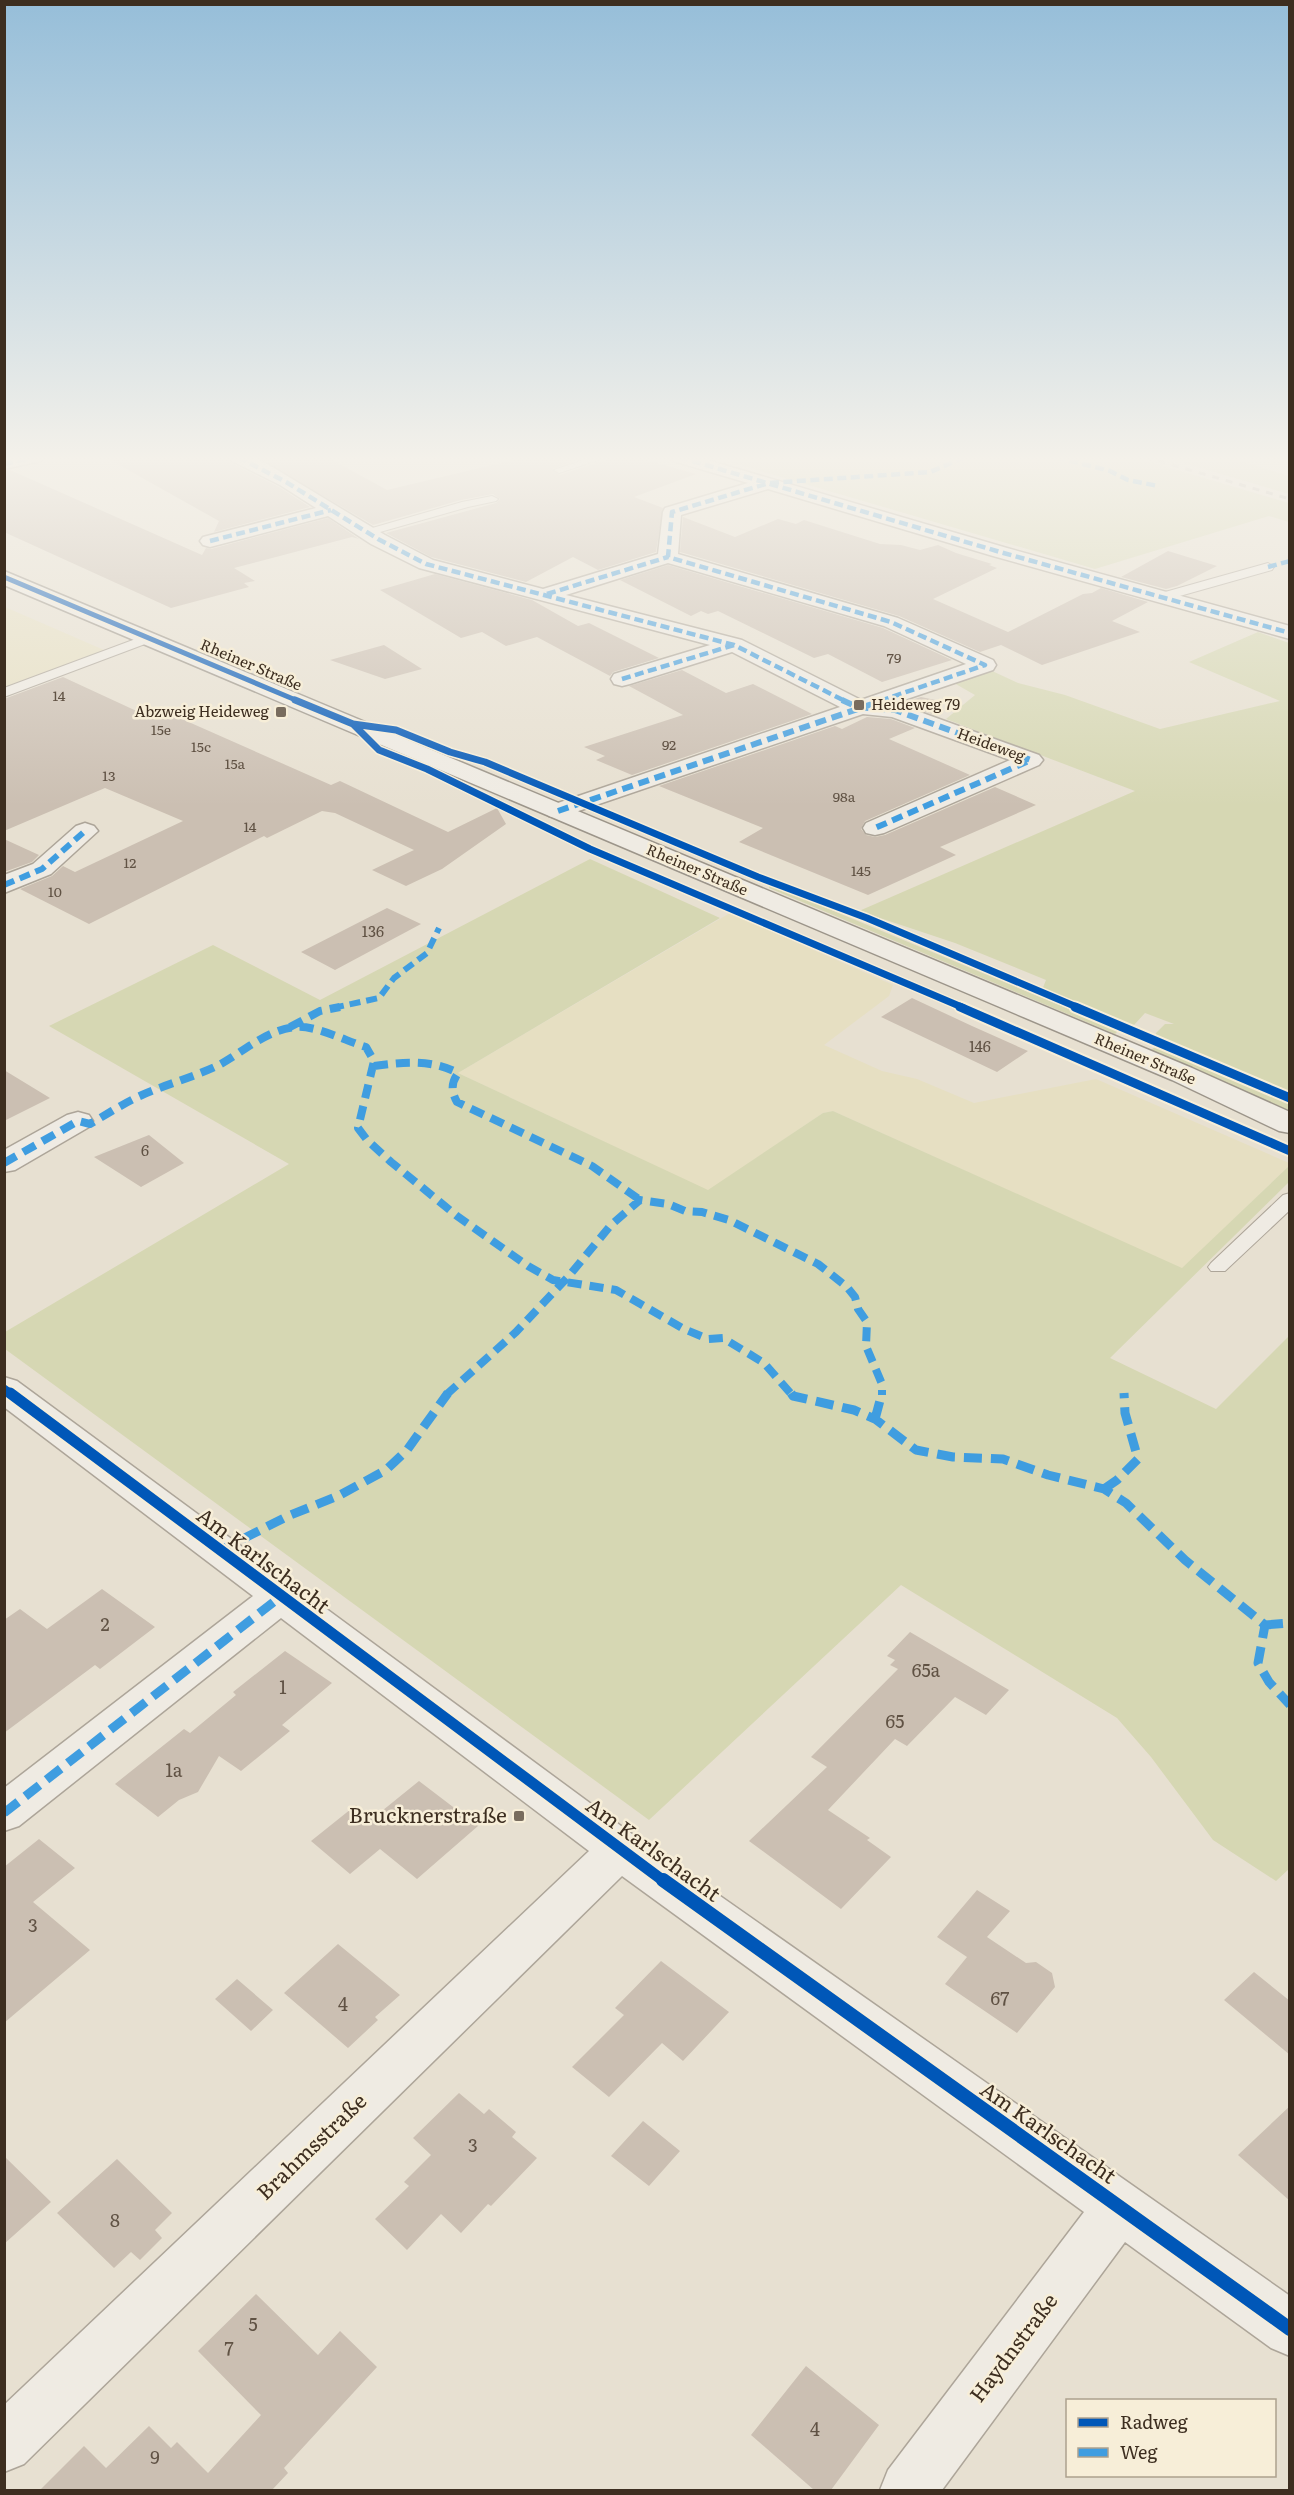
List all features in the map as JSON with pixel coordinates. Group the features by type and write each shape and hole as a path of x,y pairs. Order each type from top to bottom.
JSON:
{"street":[{"name":"Heideweg","path":"464,573 734,645 857,707 895,710 1031,760 875,828"},
{"path":"547,594 614,573"},
{"name":"Heideweg","path":"558,811 985,665 891,622 724,573"},
{"path":"1081,573 1290,633"},
{"name":"Rheiner Straße","path":"4,577 1171,1070 1290,1124"},
{"path":"622,679 734,645"},
{"path":"4,885 42,869 85,831"},
{"path":"4,1163 78,1121"},
{"name":"Am Karlschacht","path":"4,1389 620,1850 1290,2329"},
{"path":"4,1813 280,1597"},
{"name":"Brahmsstraße","path":"4,2444 620,1850"},
{"name":"Haydnstraße","path":"908,2490 1120,2206"}],"lane":[{"path":"1162,597 1245,573"},
{"path":"4,693 149,638"},
{"path":"1218,1267 1290,1199"}],"shaded area":[{"path":"5,607 104,650 5,687"},
{"path":"730,913 893,985 889,996 824,1045 882,1071 917,1079 974,1103 1096,1079 1289,1163 1289,1166 1182,1269 833,1111 823,1113 708,1191 458,1073"}],"green space":[{"path":"1258,632 1289,643 1289,1094 1155,1037 1165,1024 1174,1024 1145,1013 1134,1025 1127,1025 1042,990 1046,980 955,943 859,911 1135,791 946,719 975,695 954,683 990,670 1018,683 1065,695 1160,729 1280,701 1189,662"},
{"path":"590,859 720,918 458,1073 708,1190 823,1113 833,1111 1182,1268 1289,1166 1289,1182 1110,1358 1216,1409 1289,1336 1290,1868 1276,1881 1213,1840 1151,1757 1117,1718 901,1585 649,1820 5,1349 5,1332 289,1164 49,1026 213,945 320,1000"},
{"path":"769,884 1119,1030 1115,1034 769,888"},
{"path":"1156,1046 1289,1103 1289,1111 1151,1050"}],"building":[{"path":"95,573 243,573 255,581 244,583 249,587 171,608"},
{"path":"493,573 542,573 526,582"},
{"path":"641,573 697,573 883,628 952,660 882,682 828,654 814,658 718,611 708,614 701,611 691,616 620,580"},
{"path":"753,573 986,573 933,599 1008,632 1083,594 1092,593 1101,588 1148,602 1112,621 1140,632 1042,665 1001,645 980,652 899,616"},
{"path":"1127,573 1202,573 1166,589 1121,577"},
{"path":"435,574 532,600 578,626 589,623 659,658 613,672 610,676 537,637 506,646 482,632 461,638 380,590"},
{"path":"384,645 422,669 385,679 330,660"},
{"path":"682,670 726,693 753,684 812,714 632,775 596,760 605,756 584,747 683,715 629,686"},
{"path":"63,677 143,714 157,708 331,785 340,781 448,832 497,808 506,824 442,869 406,886 372,870 414,850 335,813 322,811 267,838 264,836 89,924 20,889 52,876 63,866 75,872 183,821 105,788 4,831 4,699"},
{"path":"921,697 945,702 932,714 902,703"},
{"path":"867,717 891,719 915,728 889,739 970,775 865,821 861,829 866,835 875,837 885,835 995,787 1036,805 940,847 956,855 868,895 739,842 763,828 659,786 835,726 842,729"},
{"path":"4,839 39,855 32,862 4,872"},
{"path":"387,908 421,924 335,970 301,952"},
{"path":"912,998 1028,1051 997,1072 881,1017"},
{"path":"4,1070 50,1098 4,1121"},
{"path":"149,1135 184,1163 141,1187 94,1157"},
{"path":"102,1589 155,1627 100,1669 95,1665 4,1733 4,1620 20,1609 47,1629"},
{"path":"910,1632 1009,1690 986,1715 955,1697 907,1746 895,1739 828,1810 870,1838 867,1840 891,1857 841,1909 749,1841 827,1767 811,1757 898,1669 890,1665 895,1660 887,1656"},
{"path":"285,1651 332,1683 282,1725 290,1731 241,1771 219,1756 198,1792 179,1800 158,1817 115,1784 184,1729 190,1733 236,1695 233,1692"},
{"path":"419,1781 478,1826 417,1879 380,1849 350,1874 311,1841 356,1805 372,1819"},
{"path":"39,1839 75,1868 33,1902 90,1950 4,2023 4,1867"},
{"path":"977,1890 1010,1911 987,1937 1026,1963 1036,1962 1052,1973 1055,1987 1017,2033 945,1984 967,1957 937,1937"},
{"path":"338,1944 400,1995 375,2017 378,2020 348,2048 284,1993"},
{"path":"661,1961 729,2012 683,2061 662,2043 609,2097 572,2067 624,2015 615,2008"},
{"path":"1254,1972 1290,2001 1290,2055 1224,2000"},
{"path":"237,1979 273,2010 251,2031 215,1999"},
{"path":"459,2093 484,2114 489,2109 516,2132 512,2137 537,2158 491,2206 488,2204 461,2233 441,2214 407,2250 375,2219 409,2186 404,2182 431,2155 413,2138"},
{"path":"1290,2106 1290,2201 1238,2155"},
{"path":"643,2121 680,2151 649,2186 611,2156"},
{"path":"4,2156 51,2202 4,2244"},
{"path":"117,2159 172,2213 155,2230 162,2238 140,2260 131,2252 114,2268 57,2213"},
{"path":"256,2294 318,2355 340,2331 377,2367 284,2468 288,2473 272,2490 40,2490 84,2446 106,2468 149,2426 171,2448 177,2442 208,2473 261,2415 198,2351"},
{"path":"806,2366 879,2425 831,2490 814,2490 751,2435"}],"marked path":[{"path":"462,573 734,645 857,707 895,710 1031,760 875,828"},
{"path":"547,594 614,573"},
{"path":"558,811 985,665 891,622 724,573"},
{"path":"1077,573 1290,633"},
{"path":"622,679 734,645"},
{"path":"4,885 42,869 85,831"},
{"path":"290,1027 320,1011 379,998 394,978 427,953 439,928"},
{"path":"4,1163 78,1121 90,1124 142,1095 193,1077 220,1064 275,1032 296,1027 313,1028 338,1039 366,1047 374,1061 358,1128 367,1140 391,1162 457,1216 528,1266 553,1280 616,1290 684,1329 708,1339 723,1338 764,1363 793,1396 854,1410 875,1419 916,1450 953,1457 1003,1459 1048,1475 1104,1489 1126,1503 1185,1560 1265,1625 1258,1663 1269,1682 1290,1705"},
{"path":"374,1066 417,1062 438,1065 458,1073 452,1082 453,1095 457,1102 592,1166 640,1200"},
{"path":"219,1551 288,1516 338,1496 386,1470 407,1450 447,1394 516,1332 568,1277 611,1225 640,1200 668,1204 685,1211 702,1212 729,1220 818,1264 847,1287 855,1297 858,1309 867,1322 866,1346 882,1384 882,1400 875,1419"},
{"path":"1104,1489 1117,1480 1138,1459 1125,1413 1124,1393"},
{"path":"4,1813 280,1597"},
{"path":"1265,1625 1290,1623"}],"cycle path":[{"path":"4,577 353,724 396,730 450,752 485,762 758,877 867,918 1290,1098"},
{"path":"353,724 379,750 427,769 590,849 1060,1049 1290,1151"},
{"path":"4,1389 620,1850 1290,2329"}],"place":[{"name":"Heideweg 79","path":"859,705"},
{"name":"Abzweig Heideweg","path":"281,712"},
{"name":"Brucknerstraße","path":"519,1816"}]}
